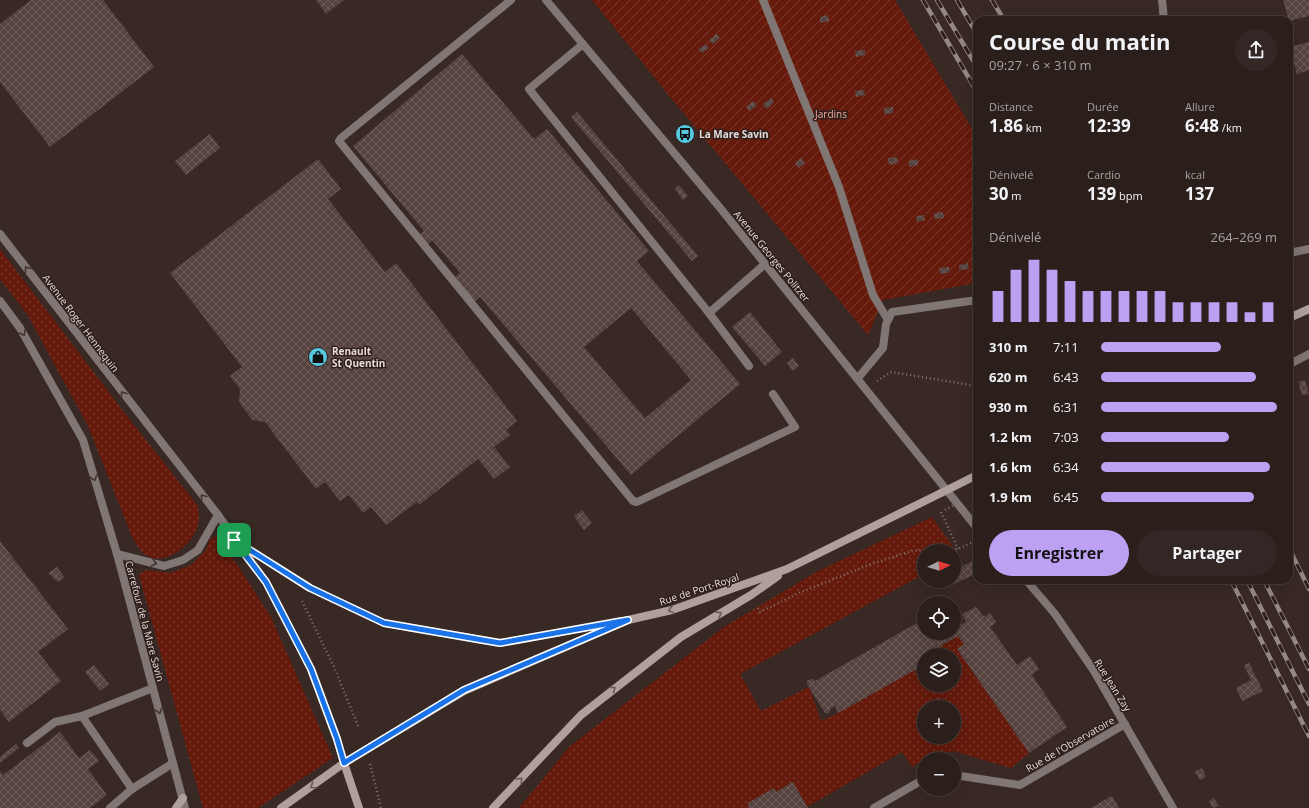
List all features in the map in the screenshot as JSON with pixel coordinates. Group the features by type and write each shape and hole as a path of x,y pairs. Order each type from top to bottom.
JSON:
{"main road":[{"path":"1293,316 1309,308"},
{"name":"Rue de Port-Royal","path":"281,808 344,763 464,690 628,620 672,610 787,569 973,477"},
{"name":"Rue de Port-Royal","path":"494,808 581,714 681,637 751,595 787,569"},
{"path":"344,763 359,808"},
{"path":"176,808 183,798"}],"street":[{"path":"511,0 340,138 339,141 633,501 637,502 795,427 773,394"},
{"name":"Avenue Georges Politzer","path":"546,0 721,209 973,523"},
{"path":"763,0 839,187 873,295 888,320"},
{"path":"1162,0 1164,16"},
{"path":"583,44 529,89 709,313 749,366"},
{"name":"Avenue Roger Hennequin","path":"0,234 218,515"},
{"path":"1293,252 1309,249"},
{"path":"709,313 765,264"},
{"name":"Carrefour de la Mare Savin","path":"0,301 20,328 84,440 185,808"},
{"path":"858,378 883,348 886,324 892,312 973,301"},
{"path":"1293,362 1309,354"},
{"path":"116,554 164,566 183,560 198,550 218,515 234,540 266,582 311,669 337,739 344,763"},
{"path":"234,540 310,588 384,623 500,643 628,620"},
{"name":"Rue Jean Zay","path":"1029,584 1055,614 1094,671 1173,808"},
{"path":"27,743 55,722 82,716 153,688"},
{"path":"82,716 132,789"},
{"name":"Rue de l'Observatoire","path":"961,776 1020,785 1125,724"},
{"path":"110,808 132,789 173,763"},
{"path":"874,808 917,783"}],"path":[{"path":"866,388 891,372 973,385"},
{"path":"941,512 956,544"},
{"path":"961,548 971,544"},
{"path":"751,595 760,612 799,593 871,564 917,551"},
{"path":"302,601 334,667 358,728"},
{"path":"369,760 381,808"}],"green space":[{"name":"Jardins","path":"592,0 895,0 973,130 973,284 883,300 868,335 670,97"},
{"path":"0,249 127,416 198,506 199,520 195,533 176,553 159,559 151,557 143,553 132,537 88,426 27,314 0,279"},
{"path":"932,517 951,544 917,544 917,578 740,674 761,711 809,687 821,721 917,669 917,692 961,692 961,655 1029,753 1011,768 961,753 961,752 953,751 917,752 917,764 912,767 902,752 807,807 792,782 776,792 774,788 748,803 749,807 747,808 519,808 569,747 724,627 816,572"},
{"path":"218,535 271,617 333,758 258,808 203,808 139,575 145,570 171,573 191,565 206,550 210,539"},
{"path":"951,640 961,640 964,644 958,648 937,648"}],"building":[{"path":"31,0 103,0 154,67 50,147 0,82 0,24"},
{"path":"316,0 344,0 326,14"},
{"path":"1283,0 1309,0 1309,16 1293,20 1293,16 1288,16"},
{"path":"828,15 829,21 820,23 820,17"},
{"path":"717,34 720,38 713,44 709,40"},
{"path":"1309,42 1309,70 1297,74 1293,59 1293,46"},
{"path":"706,44 709,48 702,53 698,49"},
{"path":"865,50 865,55 856,57 855,51"},
{"path":"462,54 534,139 547,129 649,251 637,261 740,384 631,475 480,297 474,302 453,279 460,273 432,240 426,246 418,236 424,231 353,146","holes":["631,308 691,380 645,418 584,347"]},
{"path":"864,90 865,95 856,97 855,91"},
{"path":"771,98 774,102 767,109 763,104"},
{"path":"753,101 757,105 750,111 746,107"},
{"path":"893,107 893,113 884,114 884,108"},
{"path":"577,112 698,256 692,261 571,117"},
{"path":"210,134 220,148 186,175 175,161"},
{"path":"897,157 898,163 889,165 888,158"},
{"path":"801,158 805,163 799,168 795,163"},
{"path":"318,159 341,189 328,199 385,272 396,263 517,421 506,430 510,435 494,447 510,467 494,479 478,459 419,505 417,502 386,525 371,507 363,513 349,495 340,501 325,482 316,489 265,422 252,420 239,402 240,389 230,376 242,367 170,273"},
{"path":"918,159 918,165 909,167 909,161"},
{"path":"679,185 688,196 683,200 675,189"},
{"path":"943,212 944,218 935,219 934,213"},
{"path":"924,215 925,220 917,222 916,216"},
{"path":"968,263 969,269 959,270 959,265"},
{"path":"949,267 950,272 940,274 939,268"},
{"path":"750,312 782,352 765,366 732,327"},
{"path":"793,358 799,366 793,371 787,363"},
{"path":"1305,380 1309,394 1302,395 1298,382"},
{"path":"582,510 592,523 584,530 574,516"},
{"path":"0,541 68,629 38,652 61,681 9,722 0,710"},
{"path":"973,561 973,575 961,581 961,567"},
{"path":"57,567 64,577 58,582 48,573"},
{"path":"976,607 984,617 990,613 996,622 990,627 1017,665 1030,656 1039,669 1032,675 1067,727 1029,753 961,655 961,648 958,648 964,644 961,640 961,624 966,622 962,614"},
{"path":"917,623 917,640 951,640 937,648 917,648 917,669 838,713 835,706 831,708 829,713 825,713 807,684 807,681 811,679 815,681"},
{"path":"1249,663 1263,691 1242,701 1236,688 1251,680 1244,665"},
{"path":"94,665 109,684 100,691 85,672"},
{"path":"60,732 79,758 90,750 99,761 88,769 107,795 90,808 0,808 0,771 3,775"},
{"path":"16,744 19,748 0,763 0,757"},
{"path":"1202,768 1206,777 1200,780 1195,772"},
{"path":"793,782 808,808 747,808 749,807 748,803 774,788 776,792"},
{"path":"1112,796 1119,808 1091,808 1108,798"},
{"path":"1214,798 1219,806 1213,808 1209,801"}],"railway":[{"path":"923,0 973,85"},
{"path":"937,0 973,60"},
{"path":"957,0 973,27"},
{"path":"992,0 1002,16"},
{"path":"1293,556 1309,589"},
{"path":"1233,584 1309,736"},
{"path":"1249,584 1309,704"},
{"path":"1266,584 1309,669"}],"place":[{"name":"La Mare Savin","path":"685,134"},
{"name":"Renault St Quentin","path":"318,357"}],"route":[{"path":"234,540 310,588 384,623 500,643 628,620 464,690 344,763 337,739 311,669 266,582 234,540"}]}
